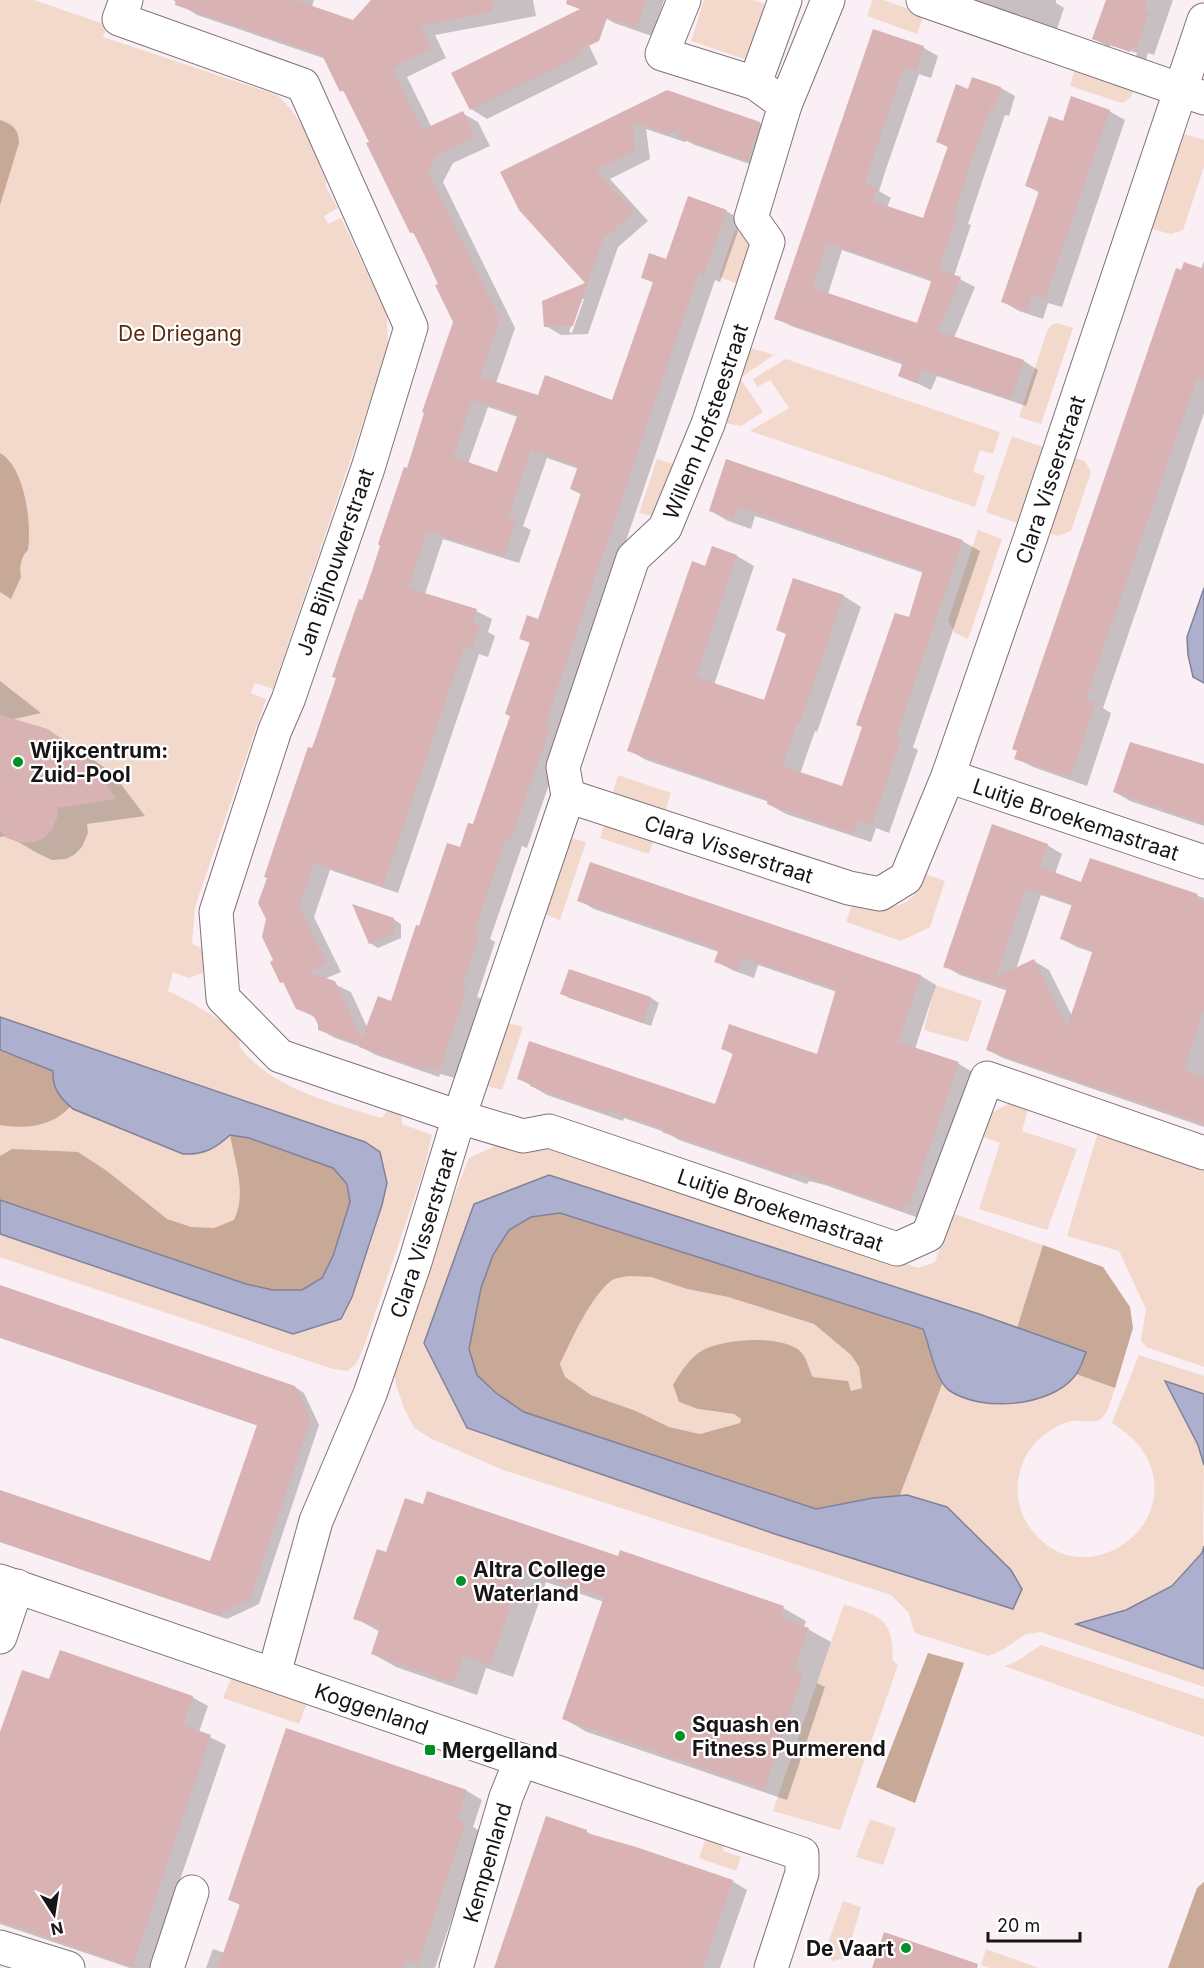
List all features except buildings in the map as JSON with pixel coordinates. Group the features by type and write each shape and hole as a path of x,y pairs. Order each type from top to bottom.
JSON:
{"street":[{"name":"Jan Bijhouwerstraat","path":"126,0 119,19 303,85 411,327 368,468 288,700 275,730 216,912 223,998 280,1056 459,1117"},
{"path":"684,0 662,54 755,82 785,105"},
{"path":"755,82 785,0"},
{"name":"Willem Hofsteestraat","path":"568,796 563,767 633,558 664,528 708,424 768,242 752,218 785,105 828,0"},
{"path":"923,0 1192,94"},
{"name":"Clara Visserstraat","path":"274,1674 316,1521 370,1394 415,1262 459,1117 568,796 849,888 880,894 906,878 948,776 1031,536 1192,94 1204,21"},
{"name":"Luitje Broekemastraat","path":"948,776 1204,862"},
{"name":"Luitje Broekemastraat","path":"459,1117 523,1136 549,1131 897,1250 928,1235 987,1078 1204,1153"},
{"path":"0,1637 8,1583"},
{"name":"Koggenland","path":"8,1583 521,1760 802,1854 802,1873 771,1968"},
{"name":"Kempenland","path":"456,1968 506,1797 521,1760"},
{"path":"167,1968 192,1892"},
{"path":"0,1947 51,1966"}],"green space":[{"name":"De Driegang","path":"0,0 34,0 107,25 103,37 277,95 287,104 307,135 326,181 326,187 338,208 324,216 328,224 341,218 387,315 388,348 273,689 255,683 251,693 266,699 195,907 192,944 206,950 207,963 202,973 189,978 173,972 168,991 243,1032 239,1046 253,1061 286,1084 323,1100 382,1118 388,1110 402,1114 402,1124 432,1135 424,1169 363,1349 356,1364 347,1371 333,1369 0,1257 0,1234 293,1334 352,1297 371,1244 384,1188 380,1152 361,1226 324,1303 0,1215"},
{"path":"704,0 753,0 766,4 747,60 691,41"},
{"path":"873,0 883,0 924,14 917,34 867,16"},
{"path":"1076,65 1135,86 1132,95 1122,103 1070,86"},
{"path":"1178,132 1204,140 1204,167 1183,230 1171,234 1145,227"},
{"path":"735,230 752,240 741,285 719,277"},
{"path":"1058,323 1073,328 1041,424 1019,417 1047,331 1051,325"},
{"path":"751,348 774,355 740,378 763,412 741,426 725,423 743,351"},
{"path":"786,359 1000,432 993,454 980,450 973,472 985,476 975,507 750,431 789,408 770,380 757,387 753,379"},
{"path":"1012,436 1043,447 1017,523 986,512"},
{"path":"1070,457 1085,461 1091,472 1071,531 1058,536 1048,533"},
{"path":"657,459 680,466 657,517 639,513"},
{"path":"978,530 1002,539 968,639 955,633 948,621"},
{"path":"618,775 671,793 664,814 612,796"},
{"path":"606,819 655,835 649,854 600,838"},
{"path":"567,837 586,842 560,920 542,913"},
{"path":"925,874 945,881 930,927 901,941 846,922 853,902 888,907 905,902 912,897"},
{"path":"935,985 982,1001 968,1042 924,1030"},
{"path":"508,1023 523,1027 502,1090 483,1085"},
{"path":"1012,1102 1028,1109 1022,1131 1077,1149 1047,1230 979,1209 1000,1143 978,1135 984,1117"},
{"path":"1100,1125 1204,1163 1204,1367 1146,1347 1141,1340 1146,1309 1119,1251 1067,1236"},
{"path":"551,1140 918,1268 935,1262 952,1213 1043,1245 1017,1328 549,1175 474,1204 424,1343 467,1429 775,1534 1013,1609 1011,1570 947,1507 900,1495 943,1382 949,1390 1073,1378 1076,1374 1115,1388 1107,1411 1100,1419 1093,1422 1072,1421 1047,1432 1040,1438 1024,1460 1019,1476 1018,1500 1031,1529 1053,1549 1078,1557 1103,1554 1126,1543 1143,1524 1153,1501 1153,1475 1140,1447 1112,1423 1139,1355 1204,1376 1204,1394 1165,1382 1198,1445 1204,1465 1203,1553 1172,1586 1126,1610 1077,1624 1204,1669 1204,1687 1041,1632 1026,1634 989,1656 915,1633 908,1612 891,1595 503,1470 432,1439 414,1428 396,1385 393,1364 426,1267 469,1158 504,1142 529,1152"},
{"path":"651,1277 687,1289 728,1297 814,1324 851,1355 859,1367 862,1388 851,1391 848,1381 813,1377 803,1354 793,1346 773,1341 734,1342 673,1385 679,1402 698,1409 734,1414 741,1419 740,1423 700,1434 669,1427 636,1411 591,1395 565,1377 560,1364 582,1320 603,1288 617,1278"},
{"path":"844,1604 876,1616 882,1621 891,1636 893,1661 898,1665 840,1830 773,1811"},
{"path":"1041,1645 1204,1699 1204,1737 1004,1666 1019,1660"},
{"path":"232,1676 307,1703 299,1724 223,1698"},
{"path":"870,1819 896,1828 883,1865 856,1857"},
{"path":"706,1838 724,1844 723,1851 741,1857 736,1871 699,1858"},
{"path":"843,1901 861,1907 846,1958 833,1961 824,1954"},
{"path":"986,1949 1039,1968 990,1968 981,1965"}],"shaded area":[{"path":"0,120 14,128 18,134 19,143 0,205"},
{"path":"0,453 9,460 21,483 29,526 28,550 22,559 21,577 11,599 0,592"},
{"path":"0,1051 53,1071 57,1091 70,1107 47,1123 19,1127 0,1125"},
{"path":"230,1135 249,1138 333,1168 347,1184 350,1202 333,1256 322,1278 302,1290 273,1290 246,1284 0,1200 0,1156 12,1149 78,1152 107,1171 167,1219 191,1227 214,1228 234,1220 240,1200 239,1178"},
{"path":"560,1213 923,1329 936,1371 943,1382 900,1495 816,1509 524,1412 496,1393 477,1375 469,1349 481,1288 493,1255 509,1230 531,1217","holes":["629,1276 651,1277 687,1289 728,1297 814,1324 851,1355 859,1367 862,1388 851,1391 848,1381 813,1377 803,1355 793,1346 754,1340 725,1343 703,1350 682,1370 673,1385 679,1402 698,1409 734,1414 741,1419 740,1423 700,1434 669,1427 636,1411 591,1395 565,1377 560,1364 575,1332 596,1297 611,1281"]},
{"path":"1043,1245 1103,1267 1130,1307 1133,1328 1115,1388 1076,1374 1082,1365 1017,1328"},
{"path":"928,1653 964,1663 915,1803 876,1787"},
{"path":"1204,1882 1204,1968 1168,1968 1197,1888"}],"water":[{"path":"1204,588 1204,683 1193,677 1187,637"},
{"path":"0,1017 365,1142 380,1152 387,1183 382,1205 352,1297 341,1319 293,1334 0,1234 0,1200 246,1284 273,1290 302,1290 322,1278 333,1256 350,1202 347,1184 333,1168 249,1138 230,1135 209,1150 183,1154 73,1109 58,1092 54,1083 53,1071 0,1050"},
{"path":"549,1175 979,1314 1086,1352 1074,1377 1049,1395 1015,1403 997,1404 963,1398 950,1391 940,1379 923,1329 560,1213 531,1217 509,1230 493,1255 481,1288 469,1349 477,1375 496,1393 524,1412 816,1509 873,1498 907,1495 947,1507 1011,1570 1022,1589 1013,1609 775,1534 467,1428 424,1343 474,1204"},
{"path":"1165,1381 1204,1394 1204,1465 1198,1445"},
{"path":"1204,1546 1204,1669 1076,1624 1126,1610 1172,1586 1202,1553"}],"place":[{"name":"Wijkcentrum: Zuid-Pool","path":"18,762"},
{"name":"Altra College Waterland","path":"461,1581"},
{"name":"Squash en Fitness Purmerend","path":"680,1736"},
{"name":"Mergelland","path":"430,1750"},
{"name":"De Vaart","path":"906,1948"}]}
